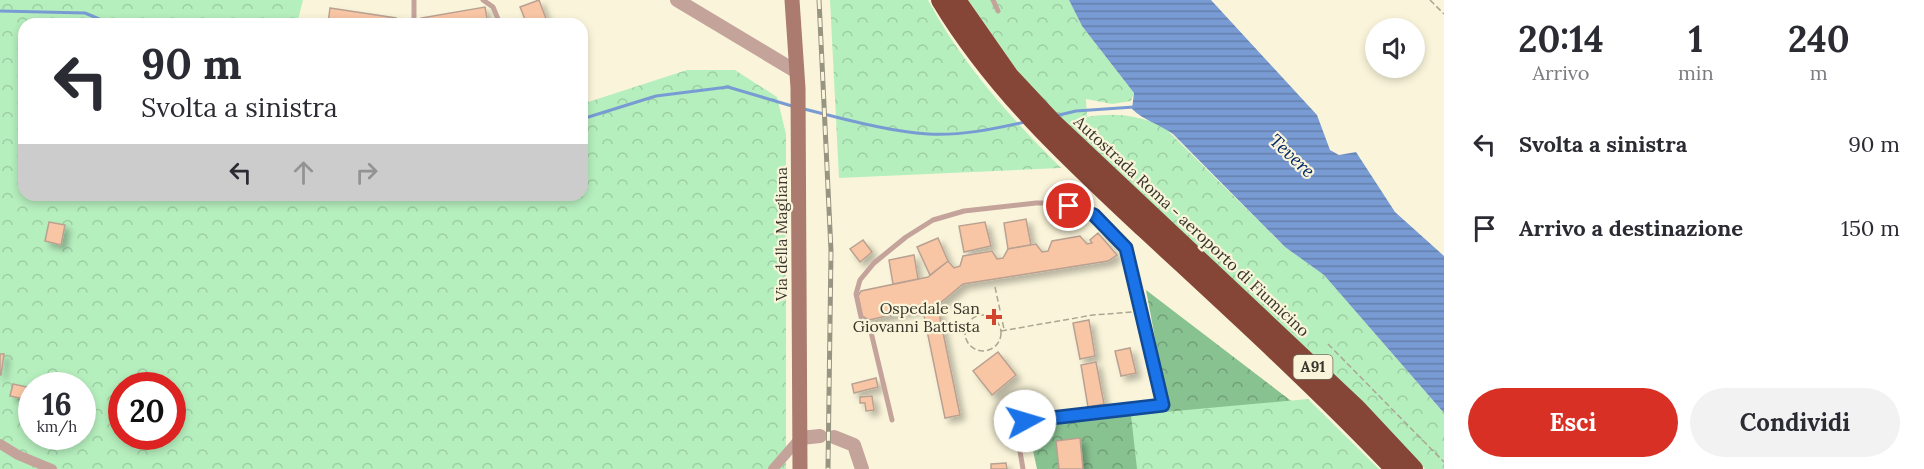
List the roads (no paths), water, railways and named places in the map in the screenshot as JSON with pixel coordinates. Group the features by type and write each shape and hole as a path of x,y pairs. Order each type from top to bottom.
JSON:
{"highway":[{"name":"Autostrada Roma - aeroporto di Fiumicino","path":"940,0 968,44 1012,100 1059,148 1334,408 1394,469"},
{"name":"Autostrada Roma - aeroporto di Fiumicino","path":"957,0 1010,76 1107,174 1356,407 1414,469"}],"main road":[{"name":"Via della Magliana","path":"792,0 798,87 800,469"}],"street":[{"path":"677,0 797,72"},
{"path":"773,469 801,438 827,436 854,445 862,469"},
{"path":"0,444 18,455 52,469"}],"lane":[{"path":"414,0 414,18"},
{"path":"483,0 493,7 498,18"},
{"path":"993,0 998,11"},
{"path":"892,420 871,332 861,317 856,294 860,280 874,263 906,237 933,220 964,212 1054,203 1094,215 1126,248 1163,405 1025,421 1020,424 1017,434 1023,469"}],"water":[{"name":"Tevere","path":"1069,0 1211,0 1317,115 1330,150 1339,155 1356,152 1395,212 1444,256 1444,413 1324,275 1285,247 1173,134 1132,109 1134,93 1082,26"}],"waterway":[{"path":"0,11 85,13 97,18"},
{"path":"588,117 656,96 728,87 792,106"},
{"path":"1055,116 1076,111 1134,107"},
{"path":"804,109 850,121 928,134 965,133 1025,122"}],"railway":[{"path":"819,0 831,251 828,469"}],"place":[{"name":"Ospedale San Giovanni Battista","path":"994,317"}]}
